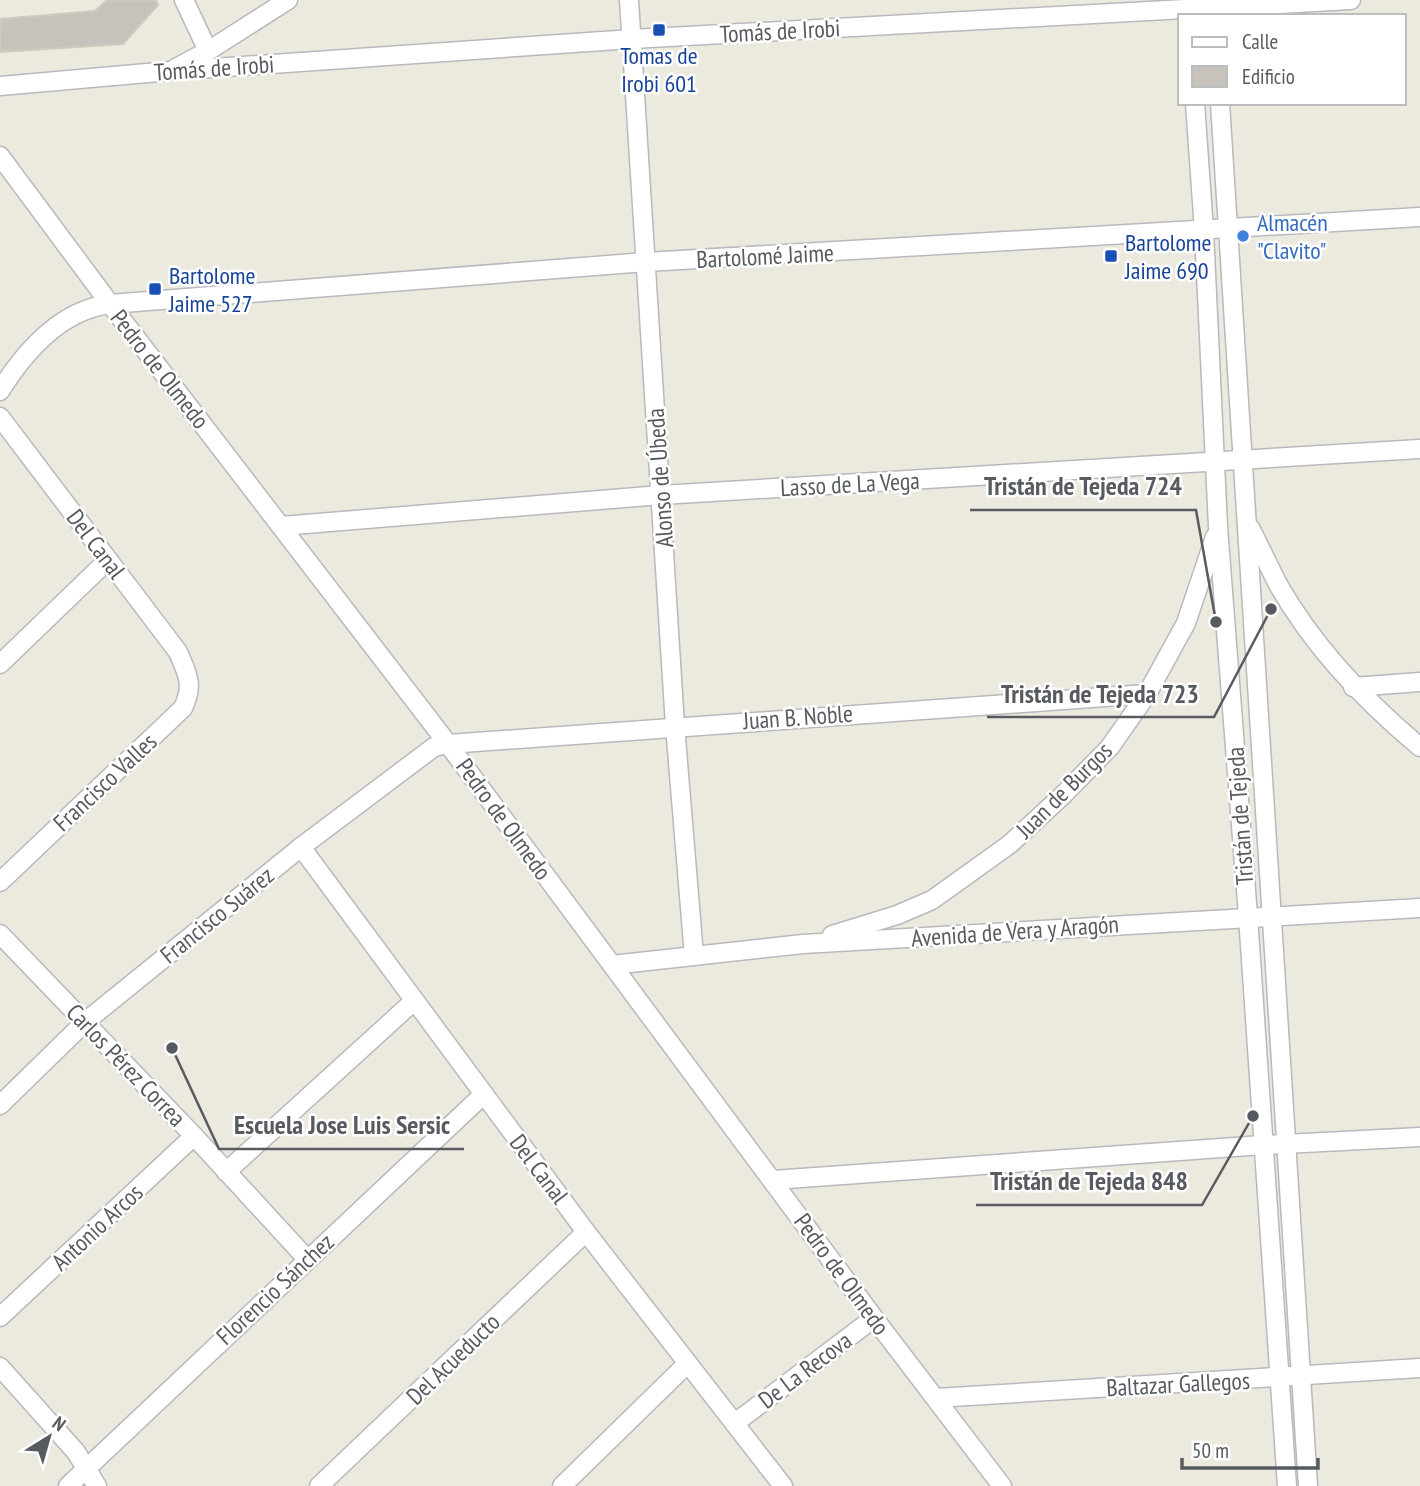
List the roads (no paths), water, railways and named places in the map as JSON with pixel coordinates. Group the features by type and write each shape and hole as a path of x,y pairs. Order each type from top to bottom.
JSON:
{"street":[{"path":"184,0 208,51"},
{"path":"170,71 208,51 288,0"},
{"name":"Alonso de Úbeda","path":"629,0 675,726 694,956"},
{"name":"Tomás de Irobi","path":"0,86 170,71 632,39 1351,0"},
{"name":"Tristán de Tejeda","path":"1195,105 1217,462 1218,527 1287,1486"},
{"name":"Tristán de Tejeda","path":"1220,105 1308,1486"},
{"name":"Pedro de Olmedo","path":"0,156 110,304 448,744 1002,1486"},
{"name":"Bartolomé Jaime","path":"0,391 30,350 62,321 83,310 110,304 646,262 1420,217"},
{"name":"Del Canal","path":"0,417 178,653 188,673"},
{"name":"Lasso de La Vega","path":"281,526 661,495 1420,449"},
{"path":"1247,521 1280,587 1327,655 1353,687 1420,747"},
{"name":"Juan de Burgos","path":"803,944 897,915 932,900 1010,844 1064,794 1110,747 1147,694 1186,623 1218,527"},
{"path":"0,664 108,560"},
{"name":"Francisco Valles","path":"0,882 183,708 191,687 188,673"},
{"path":"1353,687 1420,682"},
{"name":"Juan B. Noble","path":"448,744 1147,694"},
{"name":"Francisco Suárez","path":"0,1105 85,1022 301,847 434,747 448,744"},
{"name":"Del Canal","path":"301,847 586,1232 783,1486"},
{"name":"Avenida de Vera y Aragón","path":"612,965 803,944 1420,908"},
{"name":"Carlos Pérez Correa","path":"0,934 194,1136 307,1259"},
{"path":"226,1172 414,1001"},
{"name":"Florencio Sánchez","path":"68,1486 484,1094"},
{"name":"Antonio Arcos","path":"0,1317 194,1136"},
{"path":"773,1180 1264,1145 1420,1137"},
{"name":"Del Acueducto","path":"319,1486 586,1232"},
{"name":"De La Recova","path":"735,1423 874,1318"},
{"path":"565,1485 687,1364"},
{"path":"0,1367 76,1452 97,1486"},
{"name":"Baltazar Gallegos","path":"936,1398 1420,1368"}],"place":[{"name":"Tomas de Irobi 601","path":"659,30"},
{"name":"Almacén \"Clavito\"","path":"1243,236"},
{"name":"Bartolome Jaime 690","path":"1111,256"},
{"name":"Bartolome Jaime 527","path":"155,289"},
{"name":"Tristán de Tejeda 723","path":"1271,609"},
{"name":"Tristán de Tejeda 724","path":"1216,622"},
{"name":"Escuela Jose Luis Sersic","path":"172,1048"},
{"name":"Tristán de Tejeda 848","path":"1253,1116"}]}
